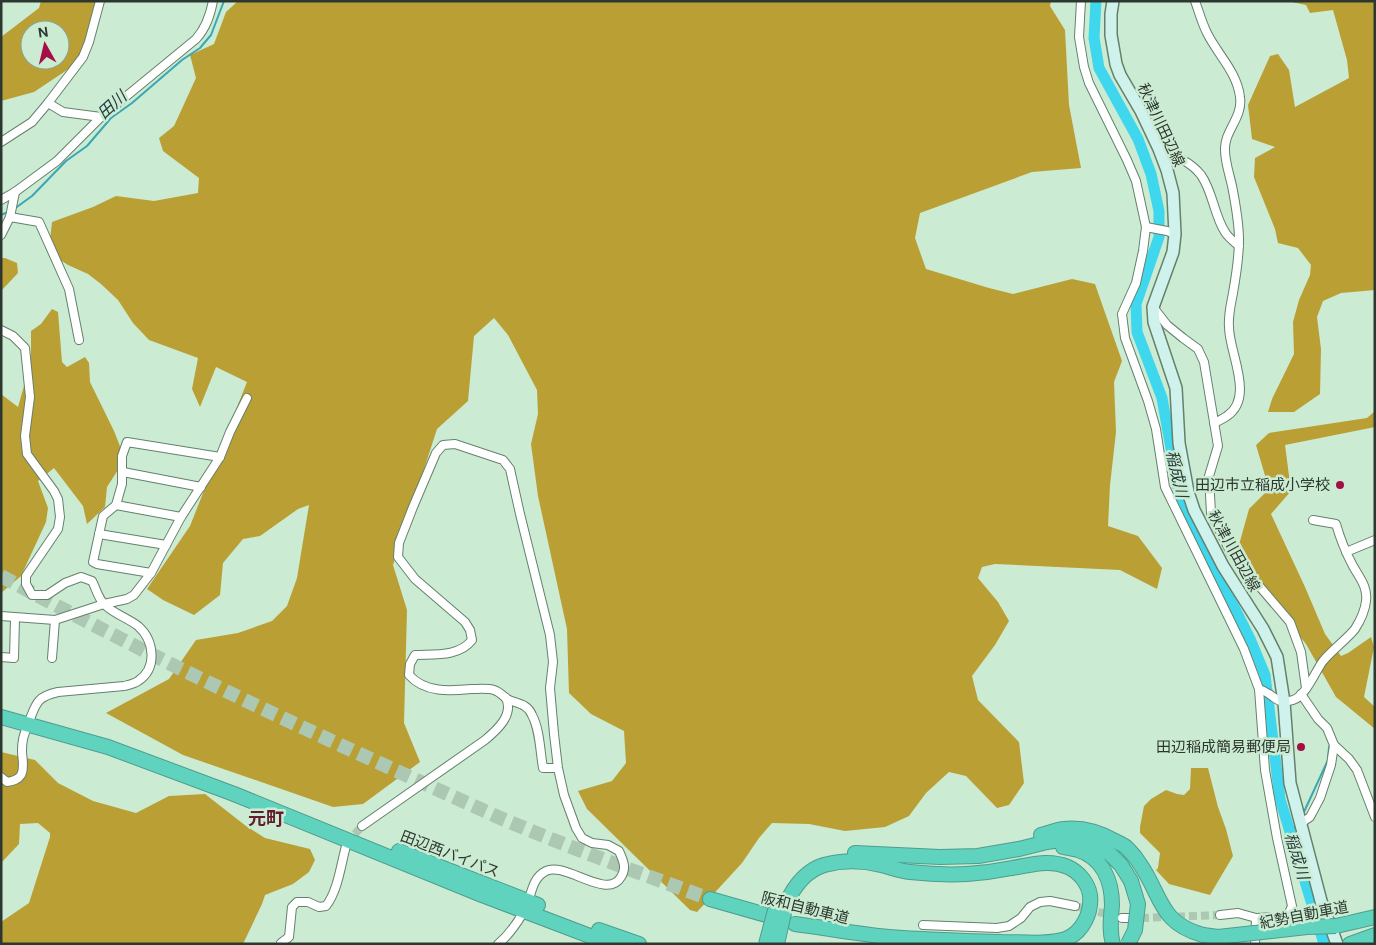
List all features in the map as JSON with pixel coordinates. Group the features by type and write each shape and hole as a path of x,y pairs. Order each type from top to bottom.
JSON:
{"highway":[{"name":"田辺西バイパス","path":"1,717 108,747 247,800 473,891 526,906 639,944"},
{"path":"994,853 1063,829 1082,829 1101,833 1127,847 1140,864 1168,914 1179,925 1191,932 1218,937 1307,927 1336,926"},
{"path":"777,944 784,887 795,873 810,861 844,852 940,857 978,856 1067,839 1098,847 1110,854 1131,881 1138,904 1135,930 1128,944"},
{"path":"890,867 970,868 1044,850 1063,847 1079,850 1092,857 1101,866 1109,879 1112,893 1110,927 1113,944"},
{"path":"766,944 781,903 798,882 808,873 822,866 848,861 867,862 910,872 967,874 1036,863 1055,863 1070,867 1080,875 1086,883 1089,892 1090,910 1083,925 1066,939 1047,943 887,937 795,924"},
{"name":"阪和自動車道","path":"710,899 795,924 874,942 893,944"},
{"name":"田辺西バイパス","path":"526,906 611,944"},
{"name":"紀勢自動車道","path":"1238,944 1295,935 1375,917"},
{"path":"1350,944 1375,935"}],"main road":[{"name":"秋津川田辺線","path":"1113,1 1111,35 1116,64 1120,75 1141,111 1158,149 1167,170 1173,193 1171,232 1173,252 1153,307 1154,322 1176,388 1179,443 1188,492 1194,510 1223,566 1263,629 1276,656 1290,782 1321,901 1337,944"}],"street":[{"path":"1,142 32,122 83,56 89,42 100,1"},
{"path":"1,200 15,196 57,161 101,116 196,39 204,31 210,18 214,1"},
{"path":"1082,1 1079,37 1084,68 1089,84 1136,181 1149,227 1136,282 1122,314 1125,338 1156,429 1165,487 1244,649 1261,690 1265,770 1292,906 1288,915 1281,917 1256,918 1238,913 1220,915"},
{"path":"1195,1 1207,34 1238,85 1240,97 1240,108 1226,141 1225,150 1233,190 1239,238 1237,269 1228,326 1230,344 1239,374 1240,390 1238,404 1228,416 1214,423"},
{"path":"48,103 63,112 101,116"},
{"path":"1158,149 1175,155 1201,175 1226,234 1239,246"},
{"path":"1,235 10,217 15,196"},
{"path":"10,217 39,222 69,289 79,340"},
{"path":"1149,227 1171,232"},
{"path":"1153,307 1167,325 1198,349 1204,362 1218,446 1210,476 1211,512 1231,553 1290,622 1301,652 1304,691 1318,719 1327,728 1334,745 1349,759 1357,770 1375,817"},
{"path":"1,330 13,336 25,348 30,397 25,436 27,454 54,491 58,499 60,517 58,529 26,576 26,584 32,595 47,595 64,583 81,577 92,581 104,604 137,626 142,631 152,650 152,658 148,670 138,681 124,686 49,694 36,702 24,732 22,773 16,779 7,782 1,777"},
{"path":"1,616 55,620 104,604 127,599 134,595 151,573 181,517 220,458 246,398"},
{"path":"151,573 92,562 103,516 116,505 122,484 122,456 127,442 220,458"},
{"path":"498,944 509,936 526,906 533,884 547,870 558,869 598,884 608,884 618,881 624,868 619,851 608,845 592,843 582,838 576,828 564,795 558,768 550,688 553,662 550,635 510,470 503,460 455,444 443,445 436,453 399,543 398,557 415,579 465,622 470,630 472,640 460,650 440,654 415,655 410,664 409,675 419,684 430,688 493,690 506,698 524,704 532,714 537,730 543,768 558,768"},
{"path":"122,472 201,487"},
{"path":"116,505 181,517"},
{"path":"1261,690 1282,702 1296,699 1304,691 1322,662 1354,630 1363,615 1366,588 1346,552 1336,524 1314,520"},
{"path":"99,534 166,545"},
{"path":"1346,552 1375,540"},
{"path":"1,657 14,658 16,618"},
{"path":"52,658 55,620"},
{"path":"362,826 496,731 504,720 508,708 506,698"},
{"path":"1301,823 1310,817 1320,798 1331,765 1334,745"},
{"path":"281,943 289,937 292,907 297,902 308,902 319,908 326,906 330,902 346,846"},
{"path":"923,925 997,928 1009,926 1021,918 1030,907 1040,902 1050,901 1075,906"},
{"path":"1122,918 1141,918"},
{"path":"1255,944 1256,918"}],"shaded area":[{"path":"41,1 99,1 79,62 70,68 70,20 23,20 39,8"},
{"path":"238,1 1051,1 1050,6 1065,30 1069,105 1081,168 1032,172 920,213 915,238 926,269 989,288 1013,294 1072,279 1095,284 1122,361 1114,382 1116,432 1108,526 1138,536 1162,568 1157,589 1120,570 995,564 982,567 978,578 998,602 1009,621 995,645 972,676 978,700 1019,742 1024,783 1009,805 997,808 966,776 949,772 926,793 909,816 885,827 845,831 809,824 772,823 742,863 697,912 690,910 587,809 578,791 612,781 626,763 624,731 591,714 569,693 567,629 538,496 531,444 538,414 537,390 508,335 494,318 474,336 468,401 437,429 393,565 407,610 404,723 420,762 363,804 333,807 183,755 106,713 169,679 196,640 238,633 272,621 287,606 297,578 309,505 298,509 260,536 243,539 223,563 220,595 194,615 163,600 147,589 190,526 247,382 216,367 200,407 192,389 198,358 149,340 133,323 118,300 101,284 88,274 54,256 50,240 52,222 93,207 116,196 154,201 198,193 199,178 163,151 159,138 174,126 196,78 190,55 214,44 226,12"},
{"path":"1287,1 1375,1 1375,290 1341,293 1323,301 1317,317 1321,349 1320,394 1294,412 1268,412 1272,399 1294,354 1293,322 1299,300 1310,275 1311,265 1298,248 1278,243 1275,229 1254,177 1255,158 1275,147 1252,139 1248,105 1270,56 1278,54 1289,70 1295,107 1349,78 1347,60 1333,10 1310,13 1306,5"},
{"path":"20,22 20,70 67,70 34,92 1,101 1,37"},
{"path":"1,258 17,263 18,273 1,291"},
{"path":"52,309 58,312 62,362 67,367 85,357 89,363 90,382 114,431 125,459 107,487 105,507 87,524 83,506 54,468 38,481 48,508 46,522 21,576 1,593 1,394 18,407 31,361 31,331 41,324"},
{"path":"1375,411 1375,427 1285,445 1291,491 1271,514 1325,634 1341,656 1371,637 1374,647 1364,697 1375,707 1375,729 1336,697 1306,644 1257,584 1237,552 1249,509 1269,489 1256,445 1269,433 1367,418"},
{"path":"1,752 35,760 58,783 93,801 136,813 169,796 205,794 246,826 265,838 310,849 315,860 309,872 293,884 265,895 243,944 1,944 1,922 29,903 50,833 38,823 20,824 19,844 1,863"},
{"path":"1191,768 1208,768 1233,856 1210,895 1169,884 1156,870 1160,853 1140,833 1144,806 1151,799 1166,790 1184,795 1190,789"}],"waterway":[{"name":"田川","path":"14,209 32,196 66,161 87,146 111,118 132,103 182,60 200,48 211,35 224,1"},
{"name":"稲成川","path":"1096,1 1094,38 1099,68 1138,139 1151,174 1159,211 1159,237 1136,304 1137,332 1162,398 1179,493 1251,641 1265,675 1280,799 1324,944"},
{"name":"田川","path":"1,215 8,212"},
{"path":"1303,814 1328,760 1329,747"},
{"path":"1291,833 1297,824"}],"tunnel":[{"path":"1,576 191,674 498,817 630,870 710,899"},
{"path":"347,843 362,826"},
{"path":"1075,906 1114,916"},
{"path":"1141,918 1220,915"}],"place":[{"name":"田辺市立稲成小学校","path":"1340,485"},
{"name":"田辺稲成簡易郵便局","path":"1301,747"}],"district":[{"name":"元町","path":"266,819"}]}
